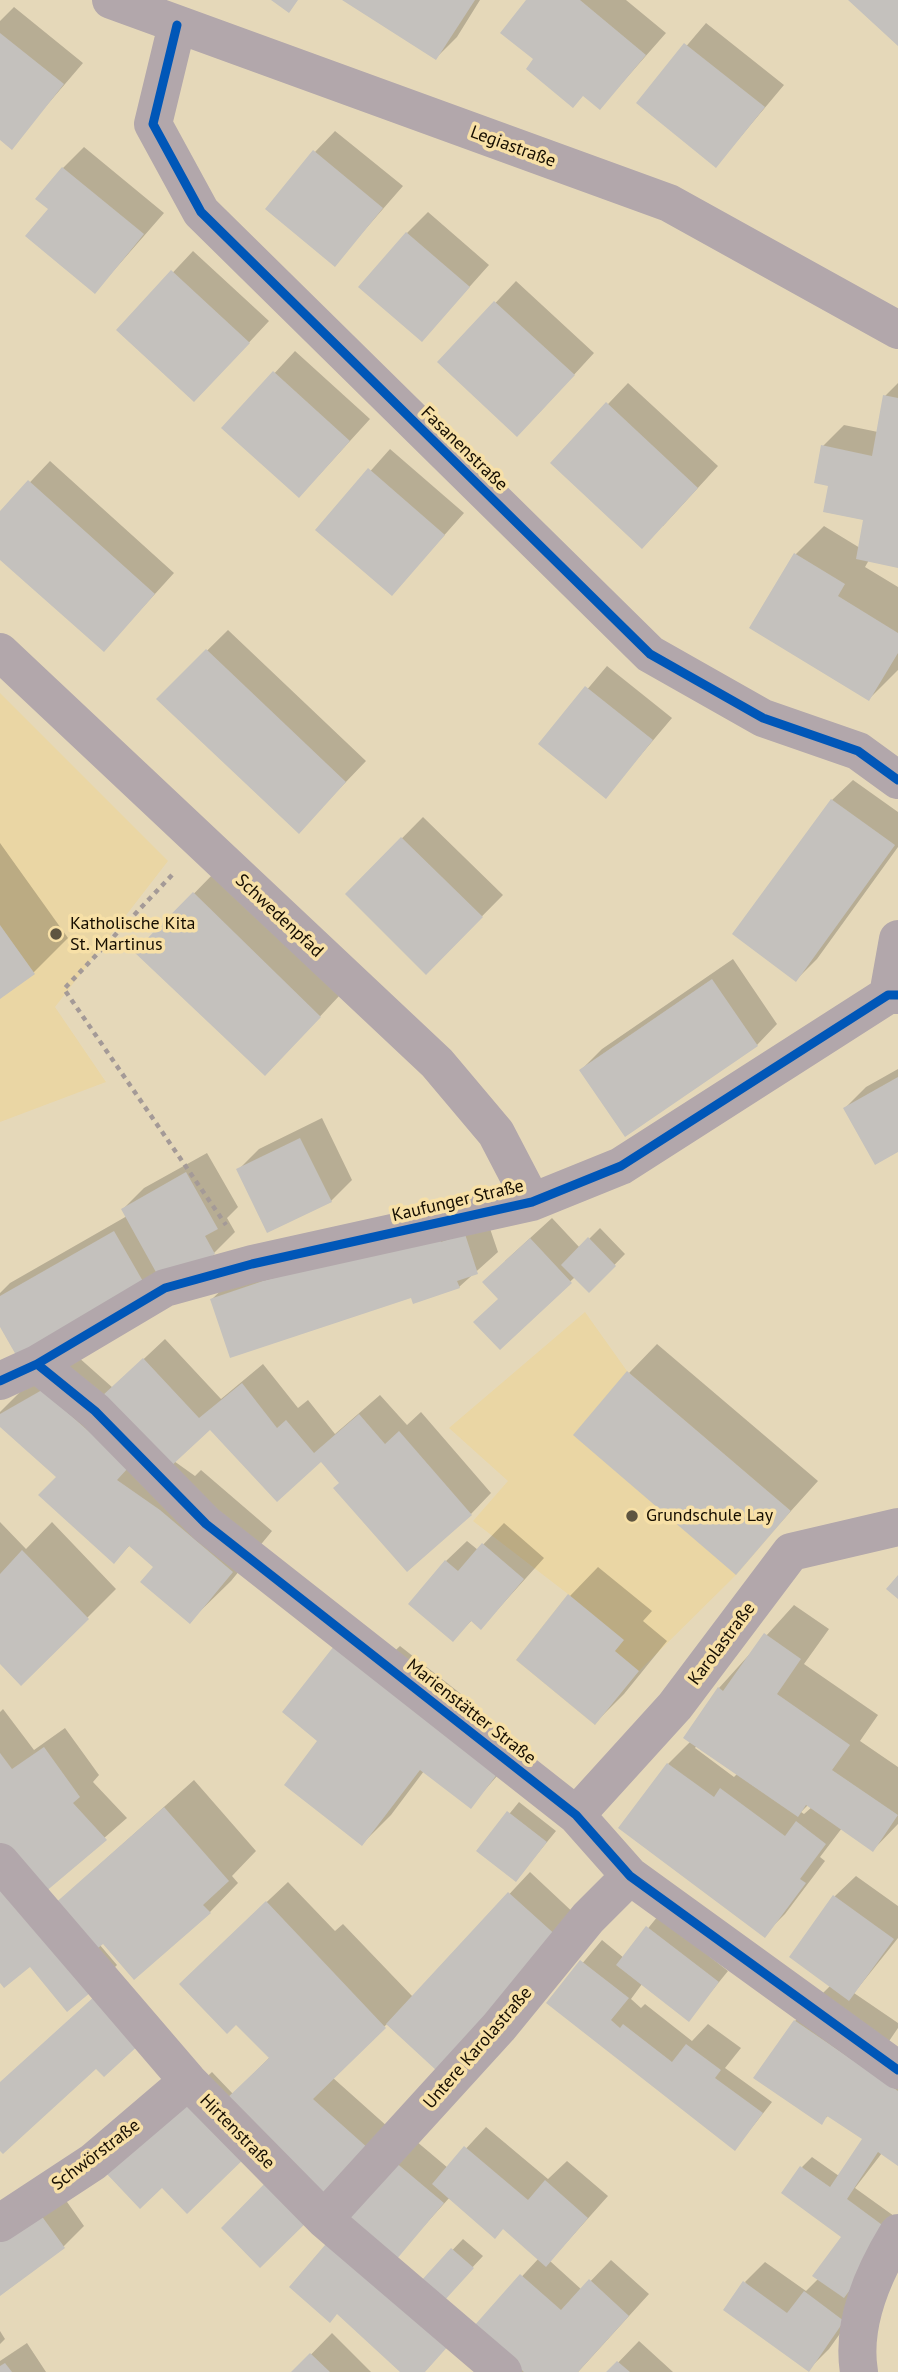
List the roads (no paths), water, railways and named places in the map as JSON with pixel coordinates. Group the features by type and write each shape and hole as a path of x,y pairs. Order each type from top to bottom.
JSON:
{"street":[{"name":"Legiastraße","path":"111,0 669,203 898,330"},
{"name":"Fasanenstraße","path":"177,25 153,124 201,212 650,654 763,718 858,751 898,779"},
{"name":"Schwedenpfad","path":"0,652 436,1063 496,1133 532,1202"},
{"path":"893,995 898,939"},
{"name":"Kaufunger Straße","path":"0,1381 37,1364 165,1288 252,1264 532,1202 621,1167 893,995"},
{"name":"Marienstätter Straße","path":"37,1364 95,1411 206,1524 576,1815 630,1876 898,2070"},
{"name":"Karolastraße","path":"576,1815 675,1706 791,1552 898,1527"},
{"name":"Hirtenstraße","path":"0,1862 188,2081 324,2220 503,2372"},
{"name":"Untere Karolastraße","path":"324,2220 499,2027 588,1919 630,1876"},
{"name":"Schwörstraße","path":"0,2223 93,2162 188,2081"},
{"path":"859,2372 857,2329 868,2297 898,2233"}],"place":[{"name":"Katholische Kita St. Martinus","path":"56,934"},
{"name":"Grundschule Lay","path":"632,1516"}]}
